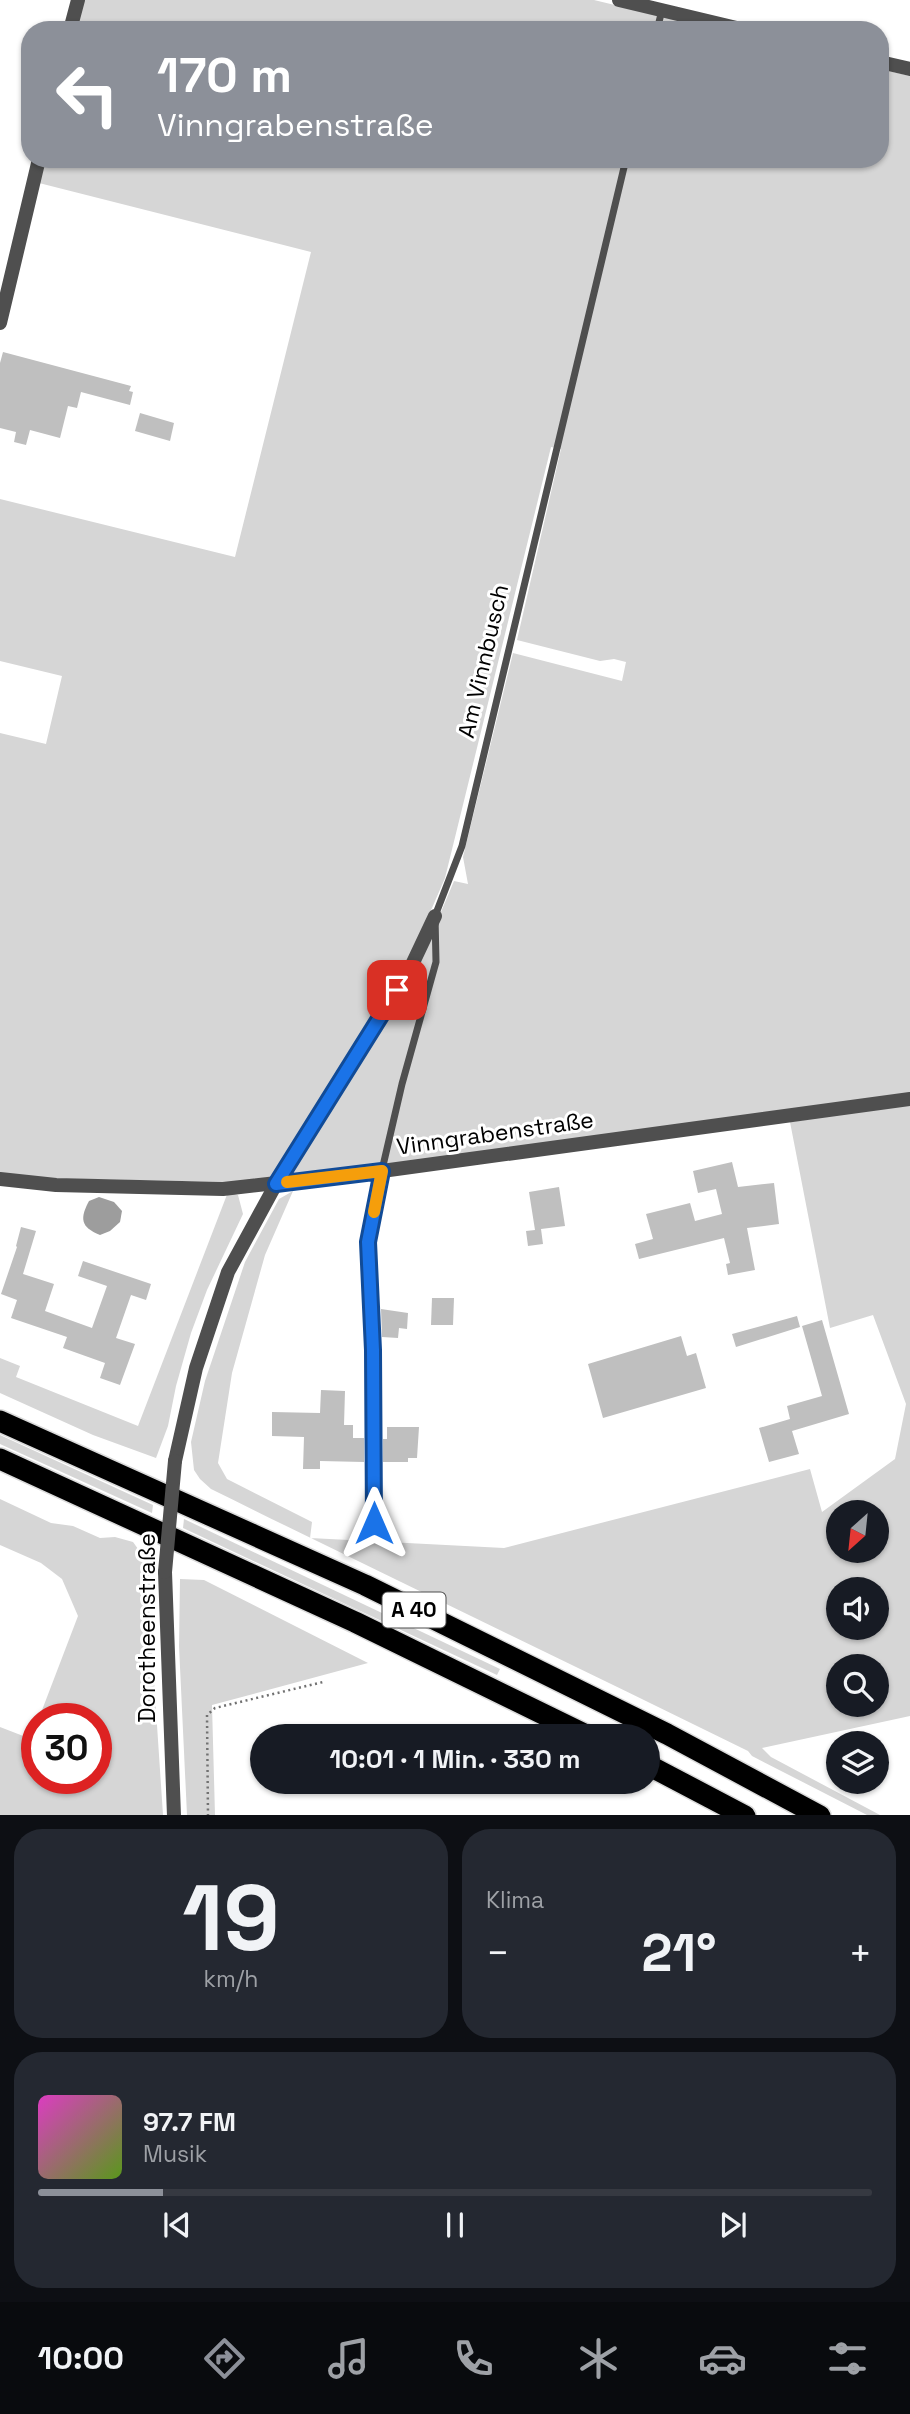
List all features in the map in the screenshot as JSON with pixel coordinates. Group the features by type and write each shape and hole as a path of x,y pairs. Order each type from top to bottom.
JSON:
{"highway":[{"name":"A 40","path":"0,1421 365,1586 667,1734 820,1815"},
{"name":"A 40","path":"0,1459 355,1622 563,1724"},
{"path":"660,1771 745,1815"}],"street":[{"path":"73,21 78,0"},
{"path":"619,0 663,5 715,21"},
{"path":"889,64 910,69"},
{"path":"0,323 37,168"},
{"name":"Dorotheenstraße","path":"174,1815 165,1572 176,1461 196,1368 228,1272 276,1184 410,969 435,916"},
{"name":"Vinngrabenstraße","path":"0,1179 56,1185 223,1189 382,1171 910,1099"},
{"path":"374,1523 373,1350 368,1242 382,1171"}],"lane":[{"name":"Am Vinnbusch","path":"382,1171 402,1084 436,962 435,916 462,846 624,168"}],"path":[{"path":"208,1815 207,1715 215,1708 323,1682"}],"shaded area":[{"path":"83,0 594,0 681,21 78,21"},
{"path":"889,71 910,76 910,1093 526,1149 288,1175 430,938 454,881 468,884 463,857 513,653 622,681 626,662 614,659 600,661 517,640 561,449 551,447 445,878 406,968 279,1170 272,1177 231,1182 0,1175 0,733 46,744 62,676 0,661 0,499 235,557 311,252 39,183 43,168 889,168"},
{"path":"910,1104 910,1716 841,1731 826,1731 826,1734 762,1748 771,1757 826,1786 826,1794 752,1756 748,1751 311,1538 504,1548 810,1469 822,1512 826,1509 826,1563 889,1563 889,1500 839,1500 895,1459 906,1404 873,1315 830,1328 790,1122"},
{"path":"293,1191 265,1255 232,1373 218,1463 227,1479 312,1522 310,1538 211,1489 194,1470 191,1442 205,1381 245,1262 279,1199"},
{"path":"228,1192 238,1195 243,1214 207,1290 191,1333 168,1426 156,1458 93,1435 0,1393 0,1358 20,1366 16,1377 138,1426"},
{"path":"99,1197 114,1202 122,1211 120,1222 100,1235 85,1225 83,1217 89,1201"},
{"path":"0,1435 153,1505 152,1513 0,1444"},
{"path":"0,1499 51,1523 73,1526 100,1538 115,1537 133,1542 151,1567 149,1605 163,1815 0,1815 0,1727 21,1735 21,1794 112,1794 112,1703 45,1703 78,1616 62,1579 41,1563 0,1545"},
{"path":"184,1519 500,1669 497,1675 183,1528"},
{"path":"180,1579 204,1580 368,1663 212,1705 215,1815 187,1815 179,1646"},
{"path":"826,1794 841,1794 880,1815 867,1815"}],"building":[{"path":"3,352 131,386 129,391 133,392 130,405 81,392 77,408 68,406 60,438 30,430 26,445 14,442 16,432 0,428 0,363"},
{"path":"140,413 174,423 170,441 135,431"},
{"path":"732,1162 738,1187 774,1183 779,1224 747,1228 755,1270 728,1275 726,1264 730,1263 724,1238 639,1259 635,1244 653,1239 646,1214 690,1203 695,1221 722,1214 716,1189 698,1193 693,1171"},
{"path":"559,1187 565,1226 541,1229 543,1244 528,1246 526,1231 535,1230 529,1192"},
{"path":"21,1227 36,1231 23,1274 54,1284 45,1311 92,1328 107,1286 78,1276 83,1261 151,1284 146,1300 131,1295 116,1338 135,1344 120,1385 100,1378 105,1363 63,1348 67,1337 11,1318 17,1300 1,1294"},
{"path":"432,1298 454,1298 453,1325 431,1325"},
{"path":"381,1309 408,1313 407,1329 399,1328 398,1338 382,1337"},
{"path":"797,1316 800,1327 736,1347 732,1334"},
{"path":"822,1320 849,1414 792,1431 799,1454 769,1462 759,1428 790,1419 787,1406 822,1396 802,1326"},
{"path":"681,1336 687,1356 696,1353 706,1388 603,1418 588,1364"},
{"path":"321,1390 345,1391 344,1425 353,1425 353,1438 364,1438 364,1462 320,1461 320,1469 303,1469 304,1437 272,1436 272,1412 320,1413"},
{"path":"387,1427 419,1427 417,1458 408,1458 408,1462 383,1462 383,1439 387,1439"}],"slow traffic":[{"path":"287,1182 382,1171 374,1212"}],"route":[{"path":"374,1523 373,1350 368,1242 382,1171 276,1184 397,990"}]}
